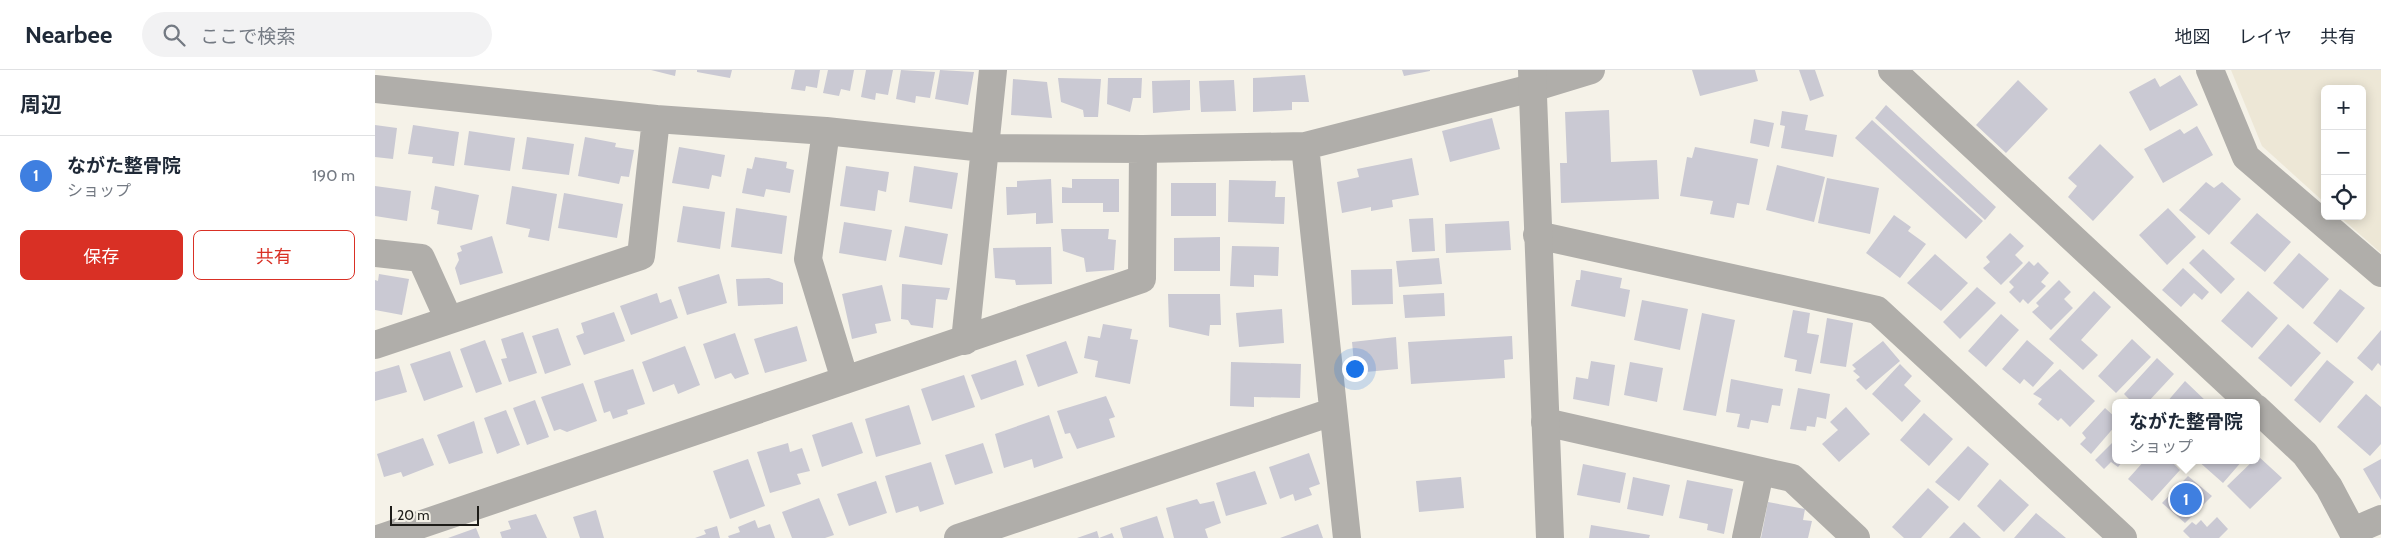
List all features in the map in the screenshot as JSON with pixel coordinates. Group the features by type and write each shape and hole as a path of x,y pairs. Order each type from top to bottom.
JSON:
{"street":[{"path":"965,341 993,70"},
{"path":"375,88 656,119 826,131 984,148 1143,149 1305,146 1532,79 1591,70"},
{"path":"1892,70 2246,399"},
{"path":"2210,70 2246,157 2381,273"},
{"path":"1532,79 1549,538"},
{"path":"375,345 641,256 656,119"},
{"path":"826,131 807,259 845,380"},
{"path":"1305,146 1347,538"},
{"path":"381,538 965,341 1142,279 1143,149"},
{"path":"1537,235 1877,310 2123,538"},
{"path":"375,253 421,258 449,320"},
{"path":"958,538 1332,412"},
{"path":"2260,412 2305,454 2329,487 2354,535 2381,519"},
{"path":"1545,422 1792,478 1856,538"},
{"path":"1746,538 1761,472"}],"shaded area":[{"path":"2231,70 2381,70 2381,253 2344,220 2366,220 2366,85 2321,85 2321,199 2262,146"}],"building":[{"path":"651,70 676,70 675,76"},
{"path":"697,70 732,70 730,78 697,72"},
{"path":"795,70 820,70 817,88 806,86 805,91 791,89"},
{"path":"828,70 854,70 850,91 841,89 839,96 823,93"},
{"path":"866,70 893,70 888,95 876,93 875,100 861,97"},
{"path":"901,70 935,72 930,98 916,96 915,103 896,99"},
{"path":"940,70 974,72 968,105 935,99"},
{"path":"1402,70 1430,70 1430,71 1404,76"},
{"path":"1692,70 1755,70 1758,81 1700,96"},
{"path":"1799,70 1815,70 1824,96 1810,101"},
{"path":"1305,75 1309,102 1292,102 1292,110 1253,112 1253,78"},
{"path":"2180,75 2198,105 2150,131 2129,92 2155,78 2160,87"},
{"path":"1058,78 1101,79 1098,117 1084,117 1083,110 1061,102"},
{"path":"1108,78 1142,78 1141,98 1133,98 1130,112 1107,104"},
{"path":"1013,79 1047,82 1052,118 1011,115"},
{"path":"1190,80 1190,110 1153,113 1152,81"},
{"path":"1234,80 1236,111 1201,112 1199,81"},
{"path":"2018,80 2048,109 2006,153 1976,125"},
{"path":"1886,105 1996,207 1985,220 1875,118"},
{"path":"1609,110 1611,162 1657,160 1659,199 1561,203 1560,163 1567,163 1565,112"},
{"path":"1782,111 1808,115 1805,130 1837,135 1833,157 1781,148 1785,126 1780,125"},
{"path":"1492,118 1500,149 1450,162 1442,131"},
{"path":"1754,119 1774,123 1769,147 1750,143"},
{"path":"1872,120 1983,221 1966,239 1855,138"},
{"path":"375,125 397,128 393,159 375,157"},
{"path":"413,125 459,132 454,166 432,163 433,157 408,154"},
{"path":"2197,126 2213,155 2163,183 2144,149 2180,129 2184,134"},
{"path":"469,131 515,138 510,171 464,165"},
{"path":"527,137 574,144 569,175 522,169"},
{"path":"585,137 616,143 615,147 634,150 629,177 621,176 619,184 578,176"},
{"path":"2100,144 2134,177 2093,221 2068,197 2077,186 2068,178"},
{"path":"679,147 725,155 721,177 712,175 709,189 672,183"},
{"path":"1695,147 1758,159 1749,205 1737,203 1734,218 1710,214 1713,201 1680,196 1687,157 1692,158"},
{"path":"755,157 787,162 786,168 794,170 790,193 766,189 764,197 742,193 747,168 752,169"},
{"path":"1412,158 1419,195 1392,200 1393,207 1371,211 1371,207 1342,213 1337,182 1359,177 1357,169"},
{"path":"1777,165 1825,177 1814,222 1766,210"},
{"path":"846,166 889,172 886,192 878,190 875,211 840,206"},
{"path":"914,166 958,173 952,209 909,202"},
{"path":"1827,178 1879,188 1870,234 1818,223"},
{"path":"1051,179 1053,223 1036,224 1036,213 1007,215 1006,187 1017,187 1017,181"},
{"path":"1072,179 1119,179 1119,212 1103,212 1103,203 1062,203 1062,187 1072,188"},
{"path":"1229,180 1276,181 1275,197 1285,197 1284,224 1228,222"},
{"path":"2206,182 2214,188 2222,182 2241,199 2209,235 2179,210"},
{"path":"1171,183 1216,183 1216,216 1171,216"},
{"path":"375,186 411,191 407,221 375,216"},
{"path":"435,186 479,195 472,230 437,224 439,211 431,209"},
{"path":"512,186 557,194 549,241 528,237 530,229 506,224"},
{"path":"564,193 623,204 617,238 558,228"},
{"path":"683,206 725,212 720,249 677,242"},
{"path":"736,208 787,216 782,254 731,247"},
{"path":"2168,208 2196,237 2167,265 2139,235"},
{"path":"2257,213 2291,242 2265,272 2230,243"},
{"path":"1894,215 1911,227 1908,231 1926,244 1900,278 1866,253"},
{"path":"1433,218 1435,251 1412,252 1409,219"},
{"path":"1509,221 1511,250 1446,253 1445,224"},
{"path":"844,222 892,230 886,261 839,253"},
{"path":"905,226 948,234 942,265 899,257"},
{"path":"1061,229 1109,229 1108,239 1116,240 1114,270 1086,272 1084,258 1063,251"},
{"path":"2010,233 2024,246 2015,255 2023,263 2001,285 1983,268 1990,262 1986,257"},
{"path":"492,236 503,273 460,285 455,268 459,260 457,253 462,251 460,246"},
{"path":"1220,237 1220,271 1174,271 1174,238"},
{"path":"1232,246 1279,247 1278,276 1254,275 1254,287 1230,286"},
{"path":"1051,247 1052,284 1016,285 1015,280 995,278 993,248"},
{"path":"2203,249 2235,279 2221,294 2189,263"},
{"path":"2299,253 2329,279 2303,309 2273,283"},
{"path":"1935,254 1968,283 1941,311 1907,283"},
{"path":"1439,258 1442,284 1399,287 1396,261"},
{"path":"2029,261 2034,266 2038,262 2049,273 2041,282 2046,286 2028,304 2023,299 2020,303 2009,292 2014,287 2009,282"},
{"path":"2183,268 2209,292 2202,300 2194,293 2181,307 2162,290"},
{"path":"1392,269 1393,304 1352,305 1351,270"},
{"path":"1581,270 1622,278 1620,288 1630,290 1625,317 1571,306 1576,280 1580,280"},
{"path":"379,274 409,279 402,315 375,310 375,280 378,281"},
{"path":"719,274 727,303 687,315 678,287"},
{"path":"769,278 783,283 783,304 738,306 736,279"},
{"path":"2059,280 2071,292 2064,299 2073,308 2051,330 2032,312 2039,306 2036,303"},
{"path":"902,284 950,288 947,300 936,299 933,328 911,325 908,320 901,319"},
{"path":"882,285 891,321 875,324 877,333 852,339 842,294"},
{"path":"1977,287 1996,303 1960,339 1943,322"},
{"path":"2340,289 2365,308 2337,343 2313,323"},
{"path":"2094,291 2111,307 2081,340 2098,355 2083,370 2049,339"},
{"path":"2248,291 2278,318 2252,348 2221,321"},
{"path":"657,293 660,303 671,299 678,318 631,335 620,306"},
{"path":"1444,293 1445,316 1405,318 1403,295"},
{"path":"1168,294 1220,294 1221,325 1210,325 1209,336 1169,327"},
{"path":"1642,300 1688,309 1680,350 1634,340"},
{"path":"1282,309 1284,343 1239,347 1236,313"},
{"path":"1793,310 1810,313 1807,333 1819,335 1811,374 1795,371 1797,360 1784,357"},
{"path":"614,312 625,341 584,355 576,336 584,333 581,323"},
{"path":"1702,313 1735,320 1716,416 1683,410"},
{"path":"2001,314 2019,330 1986,367 1968,351"},
{"path":"1827,318 1853,323 1846,367 1820,363"},
{"path":"1103,324 1132,329 1130,339 1138,340 1130,384 1095,377 1098,361 1084,358 1088,336 1100,338"},
{"path":"2288,324 2321,353 2291,387 2258,358"},
{"path":"797,326 807,361 765,373 754,339"},
{"path":"558,328 571,365 545,374 532,336"},
{"path":"2381,330 2381,366 2378,363 2372,371 2357,358"},
{"path":"523,332 537,373 509,382 501,359 507,358 501,339"},
{"path":"735,333 749,374 735,379 731,373 715,379 703,344"},
{"path":"1512,336 1513,359 1504,360 1505,378 1411,384 1408,342"},
{"path":"1396,337 1398,369 1355,373 1352,342"},
{"path":"2132,339 2151,357 2116,393 2098,376"},
{"path":"485,340 502,384 476,393 460,349"},
{"path":"2027,340 2054,363 2033,387 2024,379 2020,384 2002,369"},
{"path":"1066,341 1078,373 1038,387 1026,355"},
{"path":"1883,341 1900,361 1866,390 1856,380 1860,377 1853,371 1856,369 1852,365"},
{"path":"685,346 700,385 678,394 674,384 653,392 642,362"},
{"path":"450,351 463,387 424,401 410,364"},
{"path":"2157,358 2174,374 2151,399 2129,399 2124,394"},
{"path":"1016,360 1024,385 981,400 971,375"},
{"path":"2327,360 2354,382 2320,423 2294,400"},
{"path":"1591,361 1615,365 1609,406 1573,399 1576,377 1588,379"},
{"path":"1231,362 1301,364 1300,398 1254,397 1254,407 1230,406"},
{"path":"1630,362 1663,368 1657,402 1624,395"},
{"path":"1900,364 1912,376 1904,385 1921,401 1902,422 1872,394"},
{"path":"399,365 407,392 375,401 375,372"},
{"path":"633,369 645,404 627,410 628,414 613,419 610,411 604,413 594,381"},
{"path":"2060,369 2095,401 2070,427 2061,418 2058,421 2038,404 2042,399 2033,394"},
{"path":"964,375 975,407 932,421 921,389"},
{"path":"1731,379 1783,389 1780,406 1772,405 1768,423 1751,420 1749,429 1737,427 1740,414 1726,412"},
{"path":"2185,381 2204,399 2169,399"},
{"path":"583,383 597,421 567,432 560,429 554,431 541,397"},
{"path":"1798,388 1830,394 1826,419 1817,417 1815,427 1807,426 1806,431 1790,429"},
{"path":"2366,394 2381,407 2381,444 2370,456 2337,427"},
{"path":"1106,396 1115,417 1109,419 1115,437 1077,449 1070,433 1065,434 1057,411"},
{"path":"535,400 549,437 527,445 513,408"},
{"path":"909,405 921,444 876,457 865,419"},
{"path":"1846,407 1870,434 1839,462 1822,444 1838,430 1830,422"},
{"path":"2105,408 2112,414 2112,430 2091,454 2080,444 2086,438 2082,433"},
{"path":"506,410 520,445 497,454 484,418"},
{"path":"1924,413 1953,439 1929,466 1900,440"},
{"path":"1049,415 1063,458 1034,468 1032,459 1004,468 995,434"},
{"path":"474,421 483,453 449,464 437,435"},
{"path":"852,422 863,453 822,467 812,435"},
{"path":"423,438 434,465 403,477 401,472 384,477 377,454"},
{"path":"788,443 790,452 802,448 810,471 797,474 801,484 770,493 757,452"},
{"path":"983,443 993,473 955,485 945,455"},
{"path":"2112,443 2112,463 2104,469 2095,460"},
{"path":"1968,446 1989,464 1959,501 1935,482"},
{"path":"1309,453 1320,484 1309,488 1312,495 1295,501 1293,494 1280,499 1269,467"},
{"path":"2260,458 2282,478 2250,509 2227,486 2250,464 2260,464"},
{"path":"748,459 765,506 730,519 713,471"},
{"path":"2381,459 2381,500 2363,469"},
{"path":"931,462 944,504 920,512 918,506 896,513 885,476"},
{"path":"1583,464 1626,473 1620,503 1577,495"},
{"path":"2141,464 2174,464 2180,470 2152,501 2128,479"},
{"path":"2202,464 2240,464 2223,483"},
{"path":"1255,471 1267,504 1226,516 1216,483"},
{"path":"2188,476 2212,496 2185,523 2162,503"},
{"path":"1461,477 1464,508 1419,512 1416,481"},
{"path":"1633,477 1670,485 1663,516 1627,509"},
{"path":"2000,479 2029,505 2004,532 1977,506"},
{"path":"1687,480 1733,489 1724,534 1707,530 1708,524 1679,518"},
{"path":"876,481 887,513 849,526 837,494"},
{"path":"1928,488 1949,507 1921,538 1904,538 1892,527"},
{"path":"819,498 834,535 825,538 792,538 782,512"},
{"path":"1197,499 1200,504 1214,501 1221,523 1205,529 1208,538 1174,538 1166,508"},
{"path":"1768,502 1805,509 1803,520 1812,521 1808,538 1761,538"},
{"path":"596,510 604,538 580,538 573,517"},
{"path":"2036,513 2066,538 2014,538"},
{"path":"536,514 547,538 502,538 500,532 511,529 508,521"},
{"path":"1157,516 1164,538 1123,538 1120,528"},
{"path":"2217,517 2228,529 2219,538 2190,538 2183,531 2192,522 2196,525 2201,520 2207,527"},
{"path":"755,520 758,528 770,524 775,538 729,538 728,536 740,532 738,527"},
{"path":"1964,522 1981,538 1949,538"},
{"path":"1318,524 1323,538 1280,538"},
{"path":"1591,525 1650,535 1649,538 1589,538"},
{"path":"717,526 720,538 695,538 706,534 704,530"},
{"path":"476,528 480,538 448,538"},
{"path":"1097,531 1099,538 1077,538"},
{"path":"1112,533 1114,538 1099,538"}],"place":[{"name":"ながた整骨院","path":"2186,499"}]}
